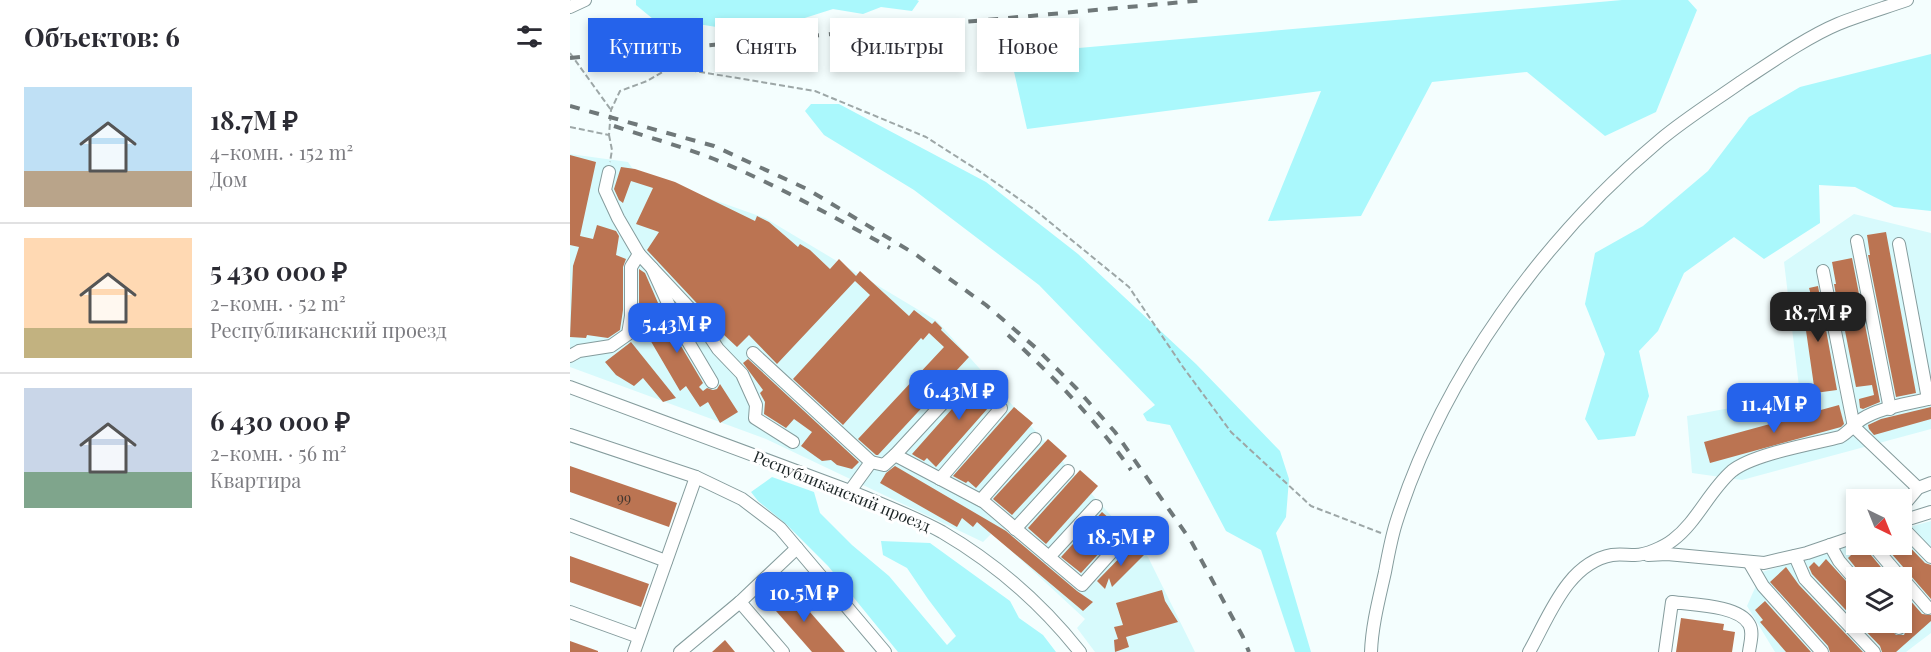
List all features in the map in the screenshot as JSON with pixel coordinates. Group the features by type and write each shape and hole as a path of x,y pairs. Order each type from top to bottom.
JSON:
{"street":[{"path":"570,7 585,0"},
{"path":"1371,652 1372,630 1393,537 1417,466 1444,410 1476,354 1512,299 1558,241 1660,140 1718,98 1774,61 1837,24 1907,0"},
{"path":"609,172 606,190 618,218 639,254 695,314 718,349 742,374 756,405 755,418 793,442"},
{"path":"1857,241 1890,409"},
{"path":"1638,555 1672,541 1685,529 1732,471 1748,461 1840,437 1860,420 1872,414 1929,398 1899,244"},
{"path":"570,356 579,351 611,346 628,334 631,267 639,254"},
{"path":"652,268 677,323 712,382"},
{"path":"1823,271 1854,427 1918,488"},
{"path":"695,354 718,349"},
{"path":"753,353 871,462 884,465 967,377"},
{"name":"Республиканский проезд","path":"570,387 850,491 941,531 1008,578 1038,606 1080,652"},
{"path":"940,479 1001,408"},
{"path":"570,435 696,477 742,500 780,528 885,652"},
{"path":"981,500 1035,439"},
{"path":"895,455 981,500 1082,585 1118,546"},
{"path":"850,491 871,462"},
{"path":"1015,529 1068,471"},
{"path":"634,652 696,477"},
{"path":"1912,495 1918,488 1931,483"},
{"path":"1049,557 1096,506"},
{"path":"1912,518 1931,512"},
{"path":"570,525 666,561"},
{"path":"1912,537 1931,557"},
{"path":"1529,652 1566,586 1581,569 1595,560 1613,555 1667,554 1764,563 1846,540"},
{"path":"1830,545 1846,569"},
{"path":"680,652 740,602 797,548"},
{"path":"1882,555 1892,567"},
{"path":"1795,556 1805,579 1874,652"},
{"path":"1749,562 1762,586 1822,652"},
{"path":"1912,590 1928,608"},
{"path":"740,602 783,652"},
{"path":"1665,652 1672,602 1730,610 1740,614 1750,624 1752,633 1749,652"},
{"path":"570,612 639,637"}],"path":[{"path":"570,53 611,110"},
{"path":"609,172 612,150 609,135 611,110 620,90 647,81 671,67 815,91 926,137 1035,210 1129,287 1183,367 1231,432 1311,506 1393,537"},
{"path":"570,127 609,135"}],"shaded area":[{"path":"636,0 919,1 912,11 881,7 863,14 833,9 805,18 715,18 715,27 703,25 703,18 652,18 636,5"},
{"path":"1622,0 1688,0 1697,10 1656,112 1605,136 1527,72 1432,82 1361,216 1268,221 1321,91 1027,129 1014,72 1079,72 1079,48"},
{"path":"1931,54 1931,211 1894,207 1855,187 1819,185 1820,223 1764,259 1734,237 1684,273 1658,331 1639,351 1649,396 1635,436 1598,440 1585,419 1605,354 1585,304 1595,253 1643,226 1708,171 1749,117 1800,87"},
{"path":"811,104 839,104 986,182 1078,254 1196,364 1280,451 1289,479 1286,517 1276,533 1311,652 1295,652 1261,550 1226,531 1170,425 1147,421 1143,414 1155,405 1039,285 914,190 824,135 805,111"},
{"path":"570,154 628,162 635,172 765,218 937,321 1148,557 1195,652 1095,652 1077,628 1085,619 992,533 983,542 766,439 570,367"},
{"path":"1854,214 1931,233 1931,429 1742,480 1692,473 1687,416 1800,395 1784,262"},
{"path":"772,477 814,492 820,513 852,545 889,576 947,645 956,636 907,568 883,555 881,541 930,543 1010,601 1019,618 1043,635 1056,652 898,652 828,566 751,492"},
{"path":"1931,521 1931,633 1906,652 1775,652 1747,606 1762,572 1846,546 1846,555 1912,555 1912,526"}],"building":[{"path":"570,155 596,162 580,236 593,239 597,225 616,231 619,236 616,255 626,259 623,267 623,310 620,330 608,338 587,335 586,338 570,337 573,266 579,247 570,245"},
{"path":"621,167 635,169 675,182 755,221 757,216 769,222 798,247 800,244 810,250 830,269 839,259 856,276 860,271 909,316 914,310 932,324 935,321 942,328 941,330 969,357 876,455 858,439 944,347 929,333 923,340 921,338 843,425 793,379 870,295 855,281 777,364 749,335 737,347 710,322 706,313 647,250 659,232 636,224 653,188 631,181 623,203 614,189"},
{"path":"1886,232 1916,393 1896,397 1868,255 1870,255 1867,235"},
{"path":"1852,258 1880,402 1863,409 1860,408 1859,399 1874,395 1872,385 1856,387 1838,295 1836,295 1832,262"},
{"path":"639,269 645,273 665,319 703,383 699,387 703,391 707,388 713,390 717,389 720,384 738,412 720,423 708,402 700,407 686,386 680,391 639,321"},
{"path":"1818,286 1837,390 1815,393 1801,296 1811,295 1809,288"},
{"path":"631,342 676,398 663,402 643,378 634,386 616,375 605,362"},
{"path":"748,359 859,462 852,469 837,465 831,460 822,461 801,446 812,432 794,419 786,428 764,414 765,402 760,393 763,390 743,363"},
{"path":"983,374 1003,391 936,467 927,458 924,461 912,454"},
{"path":"1839,405 1844,424 1841,427 1710,463 1704,442"},
{"path":"1014,407 1033,423 976,488 968,481 966,483 953,476"},
{"path":"1931,407 1931,419 1874,435 1869,429 1868,425 1881,419"},
{"path":"1048,439 1067,456 1012,515 993,499"},
{"path":"570,466 677,503 669,527 570,492"},
{"path":"895,466 1006,531 1093,602 1083,611 977,522 973,527 962,518 957,527 880,483 886,473"},
{"path":"1080,470 1098,486 1046,544 1028,528"},
{"path":"1102,512 1121,529 1081,573 1061,557"},
{"path":"1133,544 1144,555 1112,587 1109,578 1105,589 1097,581"},
{"path":"1912,549 1925,563 1931,565 1931,599 1912,577 1912,567 1903,567 1893,555 1912,555"},
{"path":"1851,555 1871,555 1881,567 1855,567 1848,558"},
{"path":"570,556 649,584 641,607 570,582"},
{"path":"1826,559 1846,581 1846,610 1812,574 1809,567 1814,562 1819,567"},
{"path":"1786,567 1799,585 1863,652 1830,652 1828,646 1770,582"},
{"path":"788,587 845,652 812,652 769,603"},
{"path":"1162,590 1165,601 1178,622 1126,637 1129,647 1115,652 1114,640 1118,639 1114,627 1123,625 1116,603"},
{"path":"1765,601 1811,652 1786,652 1760,622 1763,620 1755,610"},
{"path":"1912,602 1922,614 1931,615 1931,621 1896,652 1882,652 1880,646 1868,633 1894,633 1904,635 1912,633"},
{"path":"1681,618 1724,624 1723,630 1735,632 1732,652 1676,652"},
{"path":"725,640 735,652 712,652"},
{"path":"570,641 598,651 598,652 570,652"}],"railway":[{"path":"570,58 1205,0"},
{"path":"570,106 714,146 807,189 915,254 986,305 1036,348 1115,432 1191,541 1249,652"},
{"path":"614,126 689,150 737,169 803,201 890,248"},
{"path":"1008,335 1073,399 1131,470"}]}
